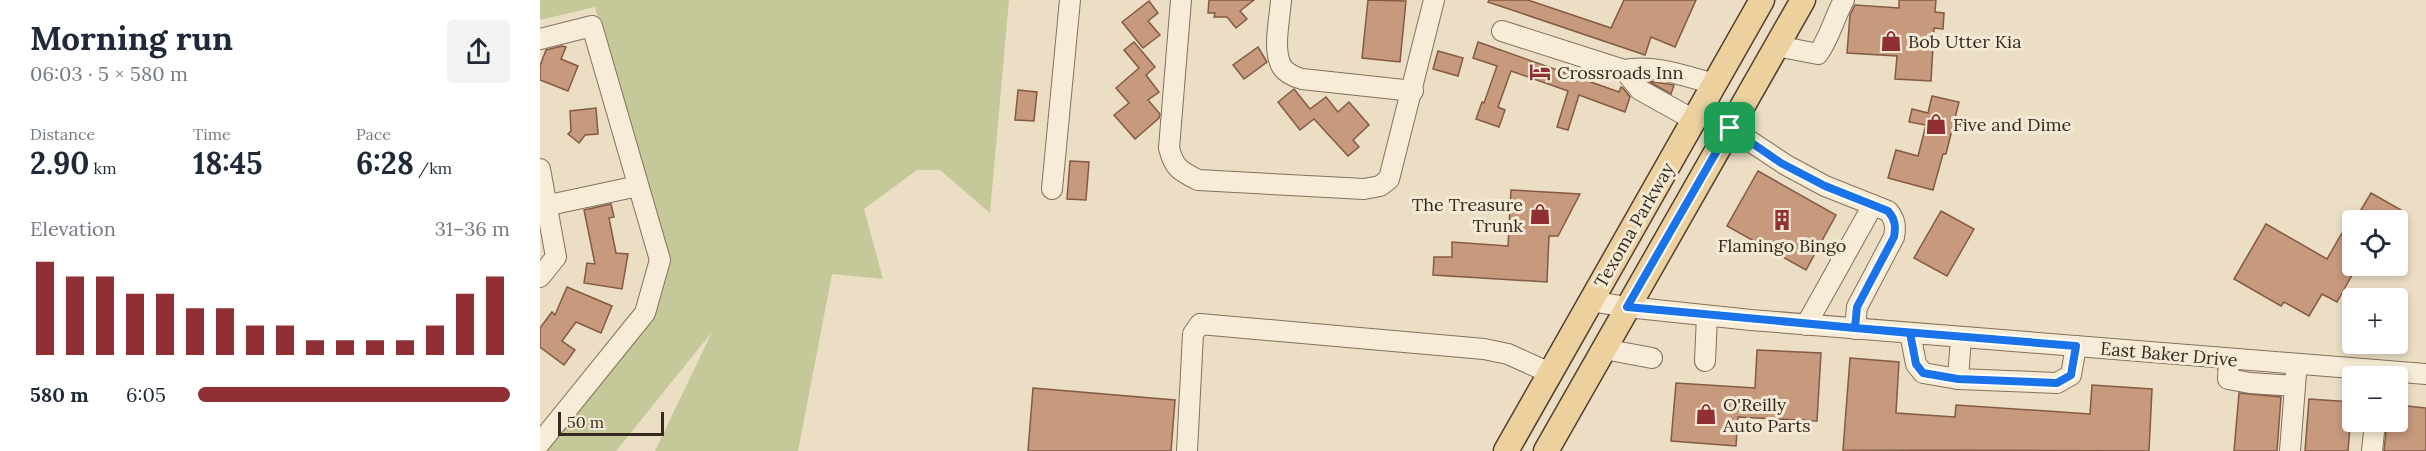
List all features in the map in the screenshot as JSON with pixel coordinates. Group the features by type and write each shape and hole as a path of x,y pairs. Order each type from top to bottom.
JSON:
{"main road":[{"name":"Texoma Parkway","path":"1506,451 1762,0"},
{"name":"Texoma Parkway","path":"1546,451 1803,0"}],"street":[{"path":"1052,189 1070,0"},
{"path":"1181,0 1169,148 1173,162 1182,172 1198,180 1364,189 1380,186 1389,179 1413,91 1434,0"},
{"path":"1281,0 1278,51 1282,66 1290,75 1302,79 1413,91"},
{"path":"1777,46 1818,54 1828,40 1835,17 1844,0"},
{"path":"540,39 592,26 660,260 645,313 540,443"},
{"path":"1502,31 1624,70 1661,69 1714,84"},
{"path":"1624,70 1640,90 1694,120"},
{"path":"1730,128 1781,163 1825,186 1888,211 1894,218 1896,227 1894,237 1857,307 1855,328"},
{"path":"540,169 543,206 556,257 540,277"},
{"path":"543,206 638,186"},
{"path":"1806,325 1873,205"},
{"name":"East Baker Drive","path":"1590,301 1707,316 2342,369"},
{"path":"1705,361 1707,316"},
{"path":"1187,451 1193,334 1200,324 1484,349 1508,354 1550,373"},
{"path":"1910,333 1916,364 1923,373 1958,379 2057,383 2071,375 2076,346"},
{"path":"1958,379 1961,337"},
{"path":"1604,349 1652,358"},
{"path":"2229,359 2228,379 2295,386"},
{"path":"2290,451 2297,364"},
{"name":"East Baker Drive","path":"2408,374 2426,374"},
{"path":"2372,451 2374,432"}],"green space":[{"path":"540,0 1009,0 990,213 940,170 917,170 864,209 883,279 832,274 798,451 655,451 712,332 616,451 541,451 649,316 665,260 595,7 540,20"}],"building":[{"path":"1209,0 1254,0 1240,11 1247,19 1236,28 1227,17 1214,17 1215,13 1208,13"},
{"path":"1368,0 1406,1 1400,62 1362,58"},
{"path":"1489,0 1528,0 1611,28 1624,0 1696,0 1675,47 1651,37 1645,55 1488,2"},
{"name":"Bob Utter Kia","path":"1899,0 1936,0 1935,12 1944,13 1943,29 1934,28 1931,81 1895,79 1897,56 1847,53 1850,15 1855,5 1899,8"},
{"path":"1149,1 1158,13 1148,21 1160,35 1143,48 1122,22"},
{"path":"1134,42 1155,67 1146,75 1159,92 1148,100 1160,114 1159,118 1135,139 1114,115 1129,103 1116,88 1139,68 1124,50"},
{"name":"Crossroads Inn","path":"1478,42 1619,92 1621,87 1630,97 1625,112 1579,95 1568,130 1557,127 1568,91 1511,71 1498,107 1505,110 1499,127 1476,119 1497,66 1473,58"},
{"path":"566,47 561,59 578,66 568,91 540,80 540,66 546,50"},
{"path":"1258,47 1267,62 1244,79 1233,65"},
{"path":"1438,51 1463,58 1458,76 1433,69"},
{"path":"1648,81 1674,85 1671,94"},
{"path":"1294,89 1310,109 1326,97 1338,112 1349,102 1369,125 1353,140 1359,147 1348,156 1314,119 1300,130 1278,102"},
{"path":"1018,90 1037,92 1034,121 1015,120"},
{"path":"1932,96 1959,102 1946,154 1943,154 1933,190 1888,178 1896,150 1918,156 1926,125 1909,122 1912,109 1928,113"},
{"path":"596,108 598,134 585,135 579,143 568,134 571,131 570,111"},
{"path":"1070,161 1089,162 1086,200 1067,199"},
{"name":"Flamingo Bingo","path":"1758,171 1836,215 1806,270 1727,226"},
{"path":"1511,190 1580,194 1558,236 1549,236 1547,282 1433,275 1434,257 1452,257 1452,242 1508,246"},
{"path":"2371,193 2401,210 2361,210"},
{"path":"611,204 614,217 609,218 616,253 628,254 622,289 584,283 587,263 595,264 584,210"},
{"path":"1941,211 1974,229 1947,276 1914,258"},
{"path":"2266,224 2327,259 2342,233 2342,276 2351,276 2345,288 2342,288 2337,302 2322,294 2309,316 2284,302 2281,306 2234,279"},
{"path":"567,287 612,306 601,333 576,322 562,341 575,350 564,365 540,347 540,328 552,312 555,315"},
{"path":"1757,350 1821,353 1817,421 1738,417 1736,446 1671,441 1676,383 1755,388"},
{"path":"1850,358 1899,362 1896,413 1955,417 1956,405 2090,414 2092,385 2152,389 2149,451 1843,450"},
{"path":"1033,388 1175,400 1171,451 1028,451"},
{"path":"2239,393 2281,397 2277,451 2234,451"},
{"path":"2309,399 2342,401 2342,432 2350,432 2348,451 2305,451"},
{"path":"2408,406 2426,408 2426,451 2384,451 2386,432 2408,432"}],"place":[{"name":"Bob Utter Kia","path":"1891,41"},
{"name":"Crossroads Inn","path":"1540,72"},
{"name":"Five and Dime","path":"1936,124"},
{"name":"The Treasure Trunk","path":"1540,214"},
{"name":"Flamingo Bingo","path":"1782,220"},
{"name":"O'Reilly Auto Parts","path":"1706,414"}],"route":[{"path":"1730,128 1781,163 1825,186 1888,211 1894,218 1896,227 1894,237 1857,307 1855,328 2076,346 2071,375 2057,383 1958,379 1923,373 1916,364 1910,333 1751,320 1627,307 1730,128"}]}
